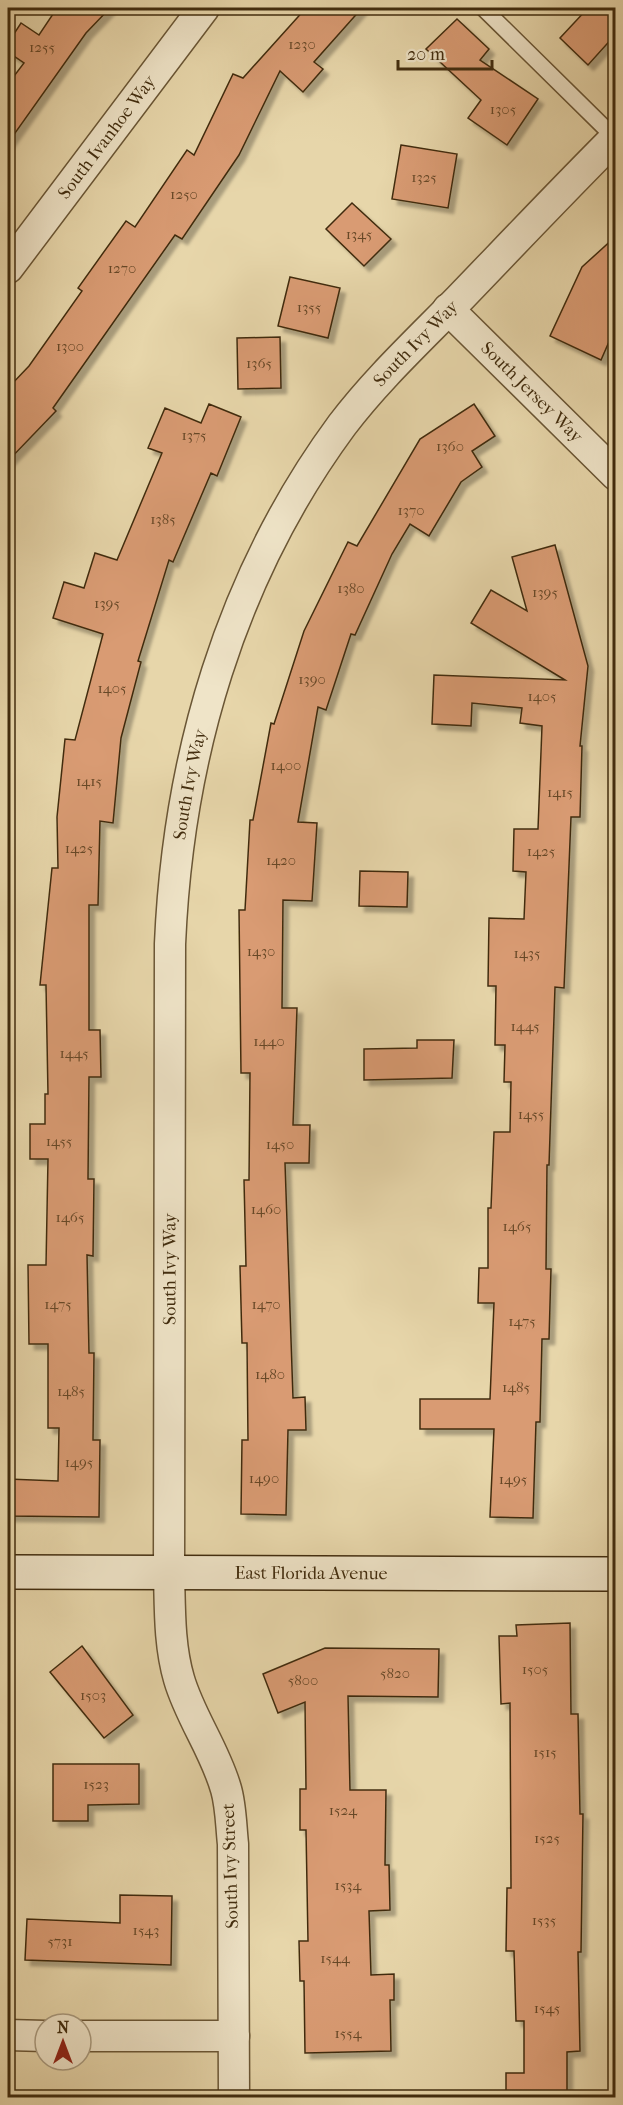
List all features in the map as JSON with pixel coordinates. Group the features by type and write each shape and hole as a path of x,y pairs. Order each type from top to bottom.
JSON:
{"street":[{"name":"South Ivanhoe Way","path":"8,268 204,8"},
{"name":"South Ivy Way","path":"169,1573 170,944 173,889 189,773 201,722 233,628 266,552 289,507 343,424 384,376 615,138"},
{"name":"South Jersey Way","path":"448,309 598,455 615,475"},
{"name":"East Florida Avenue","path":"8,1572 615,1574"},
{"name":"South Ivy Street","path":"169,1573 171,1634 176,1670 188,1704 214,1757 227,1791 232,1844 234,2097"},
{"path":"8,2036 33,2036"},
{"path":"93,2036 234,2036"}],"lane":[{"path":"483,8 615,138"}],"building":[{"path":"57,8 110,8 86,33 8,143 8,84 24,63 8,52 8,43 21,23 39,35"},
{"path":"306,8 362,8 314,62 323,69 303,92 280,71 239,155 182,239 175,235 53,408 56,411 8,461 8,388 29,366 82,291 78,288 126,221 135,227 187,150 194,155 233,74 243,78"},
{"path":"588,8 615,8 615,35 588,65 560,38"},
{"path":"457,19 489,49 480,60 538,99 507,145 468,118 481,100 426,49"},
{"path":"401,145 457,154 448,208 392,199"},
{"path":"352,203 391,239 364,266 326,229"},
{"path":"615,237 615,328 601,360 550,336 582,267"},
{"path":"290,277 340,288 328,338 278,326"},
{"path":"280,337 281,388 238,389 237,338"},
{"path":"209,404 241,417 217,476 211,473 173,562 169,560 138,661 141,662 121,738 113,823 100,821 98,905 89,905 89,1030 100,1030 101,1077 89,1077 88,1179 94,1179 93,1256 87,1255 89,1353 94,1353 93,1440 100,1440 99,1517 8,1516 8,1479 58,1481 59,1428 48,1428 48,1344 29,1344 28,1265 46,1265 48,1159 30,1159 30,1124 45,1124 45,1094 48,1094 46,985 40,985 52,868 58,868 57,817 65,739 75,740 103,634 53,618 64,582 84,588 95,553 117,560 162,453 148,448 165,408 201,423"},
{"path":"474,404 495,436 472,451 482,467 461,482 429,536 410,524 392,554 355,635 351,634 326,710 318,707 298,822 317,823 312,901 283,900 282,1008 297,1008 293,1125 310,1125 309,1163 285,1163 293,1398 305,1397 306,1430 288,1430 286,1515 241,1514 242,1440 248,1440 247,1343 242,1343 240,1266 246,1266 244,1180 249,1180 250,1073 241,1073 239,910 245,910 250,820 253,820 271,723 274,724 304,631 348,542 357,546 420,439"},
{"path":"555,545 588,666 580,746 582,746 580,817 571,817 564,988 555,987 549,1165 547,1165 546,1269 551,1269 549,1339 542,1339 540,1422 536,1422 533,1518 490,1517 494,1429 420,1429 420,1399 490,1399 494,1303 478,1303 479,1268 488,1268 488,1208 491,1208 494,1132 510,1132 511,1082 504,1082 505,1045 495,1045 496,986 488,986 489,918 524,919 526,872 513,871 514,829 538,829 542,726 520,723 522,708 472,703 471,726 432,724 434,675 565,680 471,623 491,590 527,611 512,557"},
{"path":"360,871 408,872 407,907 359,906"},
{"path":"417,1040 454,1040 452,1078 364,1080 364,1049 417,1048"},
{"path":"570,1623 571,1714 578,1714 580,1814 583,1814 581,1952 578,1952 580,2051 567,2052 567,2097 506,2097 506,2073 524,2073 524,2021 516,2021 514,1951 506,1951 507,1888 511,1888 510,1703 501,1704 499,1636 517,1636 516,1625"},
{"path":"82,1646 133,1715 104,1738 50,1672"},
{"path":"325,1648 439,1649 438,1697 348,1696 350,1790 386,1790 385,1865 389,1865 390,1910 369,1911 371,1975 394,1974 394,2000 390,2000 391,2051 305,2053 304,1981 300,1981 299,1941 308,1941 306,1830 300,1830 300,1789 306,1789 305,1702 278,1713 263,1674"},
{"path":"53,1764 139,1764 139,1804 88,1805 88,1821 53,1821"},
{"path":"120,1895 172,1896 171,1965 25,1960 27,1919 120,1923"}]}
